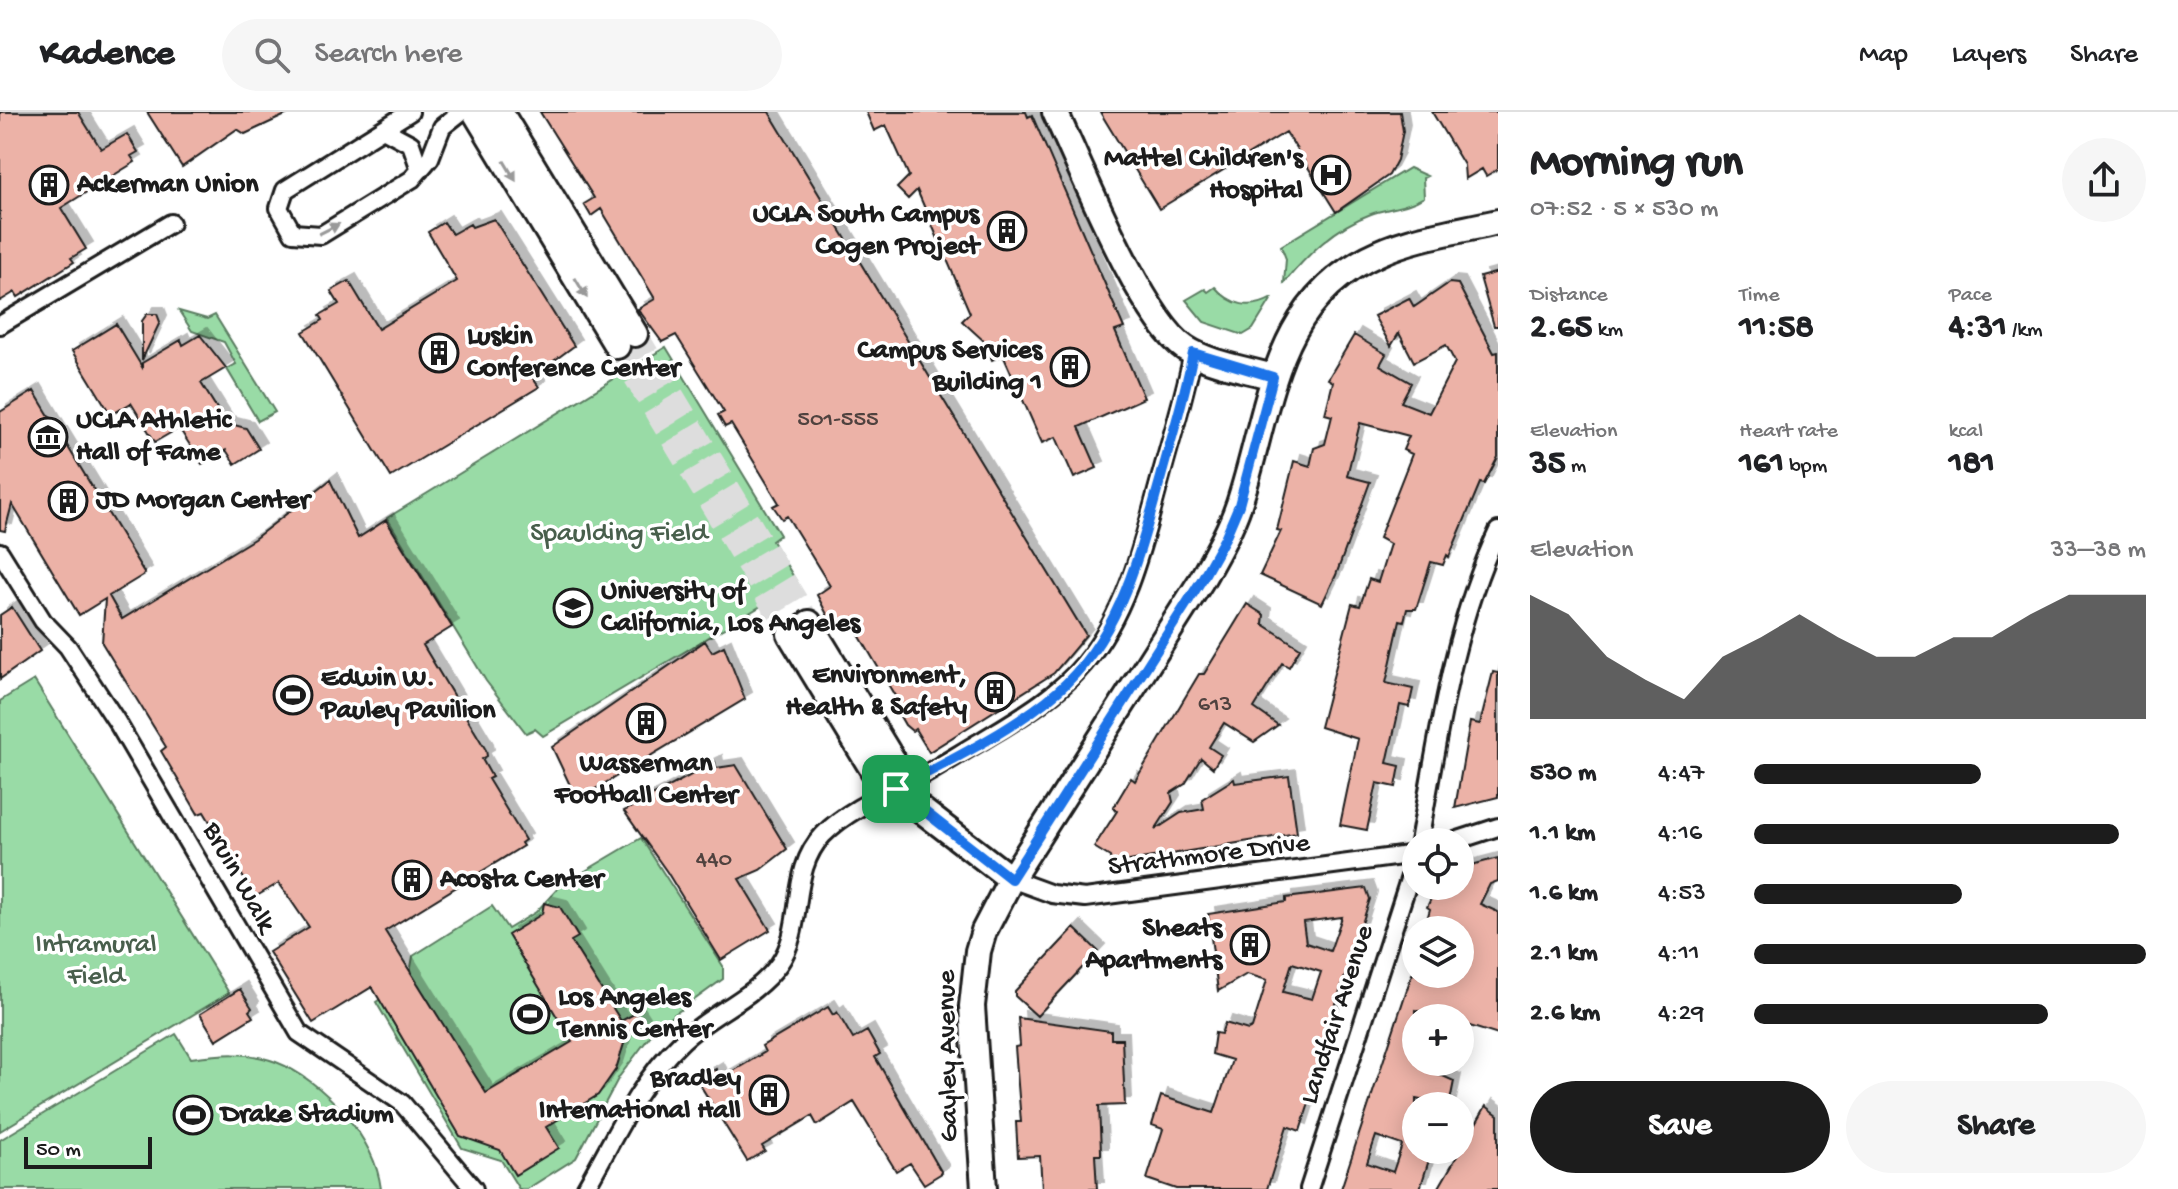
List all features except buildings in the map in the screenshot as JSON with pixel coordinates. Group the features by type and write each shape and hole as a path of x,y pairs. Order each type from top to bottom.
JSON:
{"street":[{"path":"410,112 285,190 279,208 288,227 301,236 321,235 412,179 420,170 442,127 461,112"},
{"path":"475,112 626,340 500,112"},
{"path":"1055,112 1135,279 1168,332 1193,353 1273,377"},
{"path":"383,129 411,144 420,170"},
{"name":"Gayley Avenue","path":"984,1189 973,978 984,931 1011,879 1201,581 1225,538 1239,505 1273,377 1289,337 1308,307 1350,268 1402,245 1498,222"},
{"path":"0,325 171,223"},
{"path":"585,1189 624,1116 660,1063 720,1010 758,986 779,964 789,947 800,877 821,837 837,823 1025,714 1057,692 1084,664 1107,631 1135,572 1193,353"},
{"path":"1422,828 1455,650 1486,556 1498,531"},
{"name":"Bruin Walk","path":"0,552 43,621 68,647 117,722 299,1033 402,1103 474,1189"},
{"path":"800,628 895,764 896,789 1011,879"},
{"path":"1474,835 1498,827"},
{"name":"Strathmore Drive","path":"1011,879 1052,894 1085,898 1402,858"},
{"name":"Landfair Avenue","path":"1309,1189 1402,900"}],"green space":[{"path":"1409,168 1427,176 1423,178 1424,197 1371,214 1346,226 1313,252 1284,283 1286,259 1281,246"},
{"path":"1215,287 1242,304 1256,304 1272,298 1253,329 1243,335 1204,322 1186,300"},
{"path":"179,311 207,319 215,315 275,412 258,421 227,369 236,364 224,342 192,331"},
{"name":"Spaulding Field","path":"666,347 780,535 772,541 798,584 543,736 535,729 526,733 486,681 387,518"},
{"name":"Intramural Field","path":"34,680 229,993 0,1131 0,701"},
{"name":"Los Angeles Tennis Center","path":"641,838 723,966 723,979 657,1027 619,1077 576,1158 527,1189 519,1189 501,1160 462,1148 376,1002 409,979 413,956 492,906 508,929 536,912 560,886"},
{"name":"Drake Stadium","path":"176,1034 191,1058 255,1056 276,1062 311,1082 358,1131 377,1170 381,1189 0,1189 0,1140"}],"tunnel":[{"path":"635,334 809,623"},
{"path":"617,346 790,634"}],"place":[{"name":"Mattel Children's Hospital","path":"1331,175"},
{"name":"Ackerman Union","path":"49,185"},
{"name":"UCLA South Campus Cogen Project","path":"1007,231"},
{"name":"Luskin Conference Center","path":"439,353"},
{"name":"Campus Services Building 1","path":"1070,367"},
{"name":"UCLA Athletic Hall of Fame","path":"48,437"},
{"name":"JD Morgan Center","path":"68,501"},
{"name":"University of California, Los Angeles","path":"573,608"},
{"name":"Environment, Health & Safety","path":"995,692"},
{"name":"Edwin W. Pauley Pavilion","path":"293,695"},
{"name":"Wasserman Football Center","path":"646,723"},
{"name":"Acosta Center","path":"412,880"},
{"name":"Sheats Apartments","path":"1250,945"},
{"name":"Los Angeles Tennis Center","path":"530,1014"},
{"name":"Bradley International Hall","path":"769,1095"},
{"name":"Drake Stadium","path":"193,1115"}],"route":[{"path":"1193,353 1273,377 1239,505 1225,538 1201,581 1011,879 896,789 928,773 1057,692 1084,664 1107,631 1135,572 1193,353"}]}
